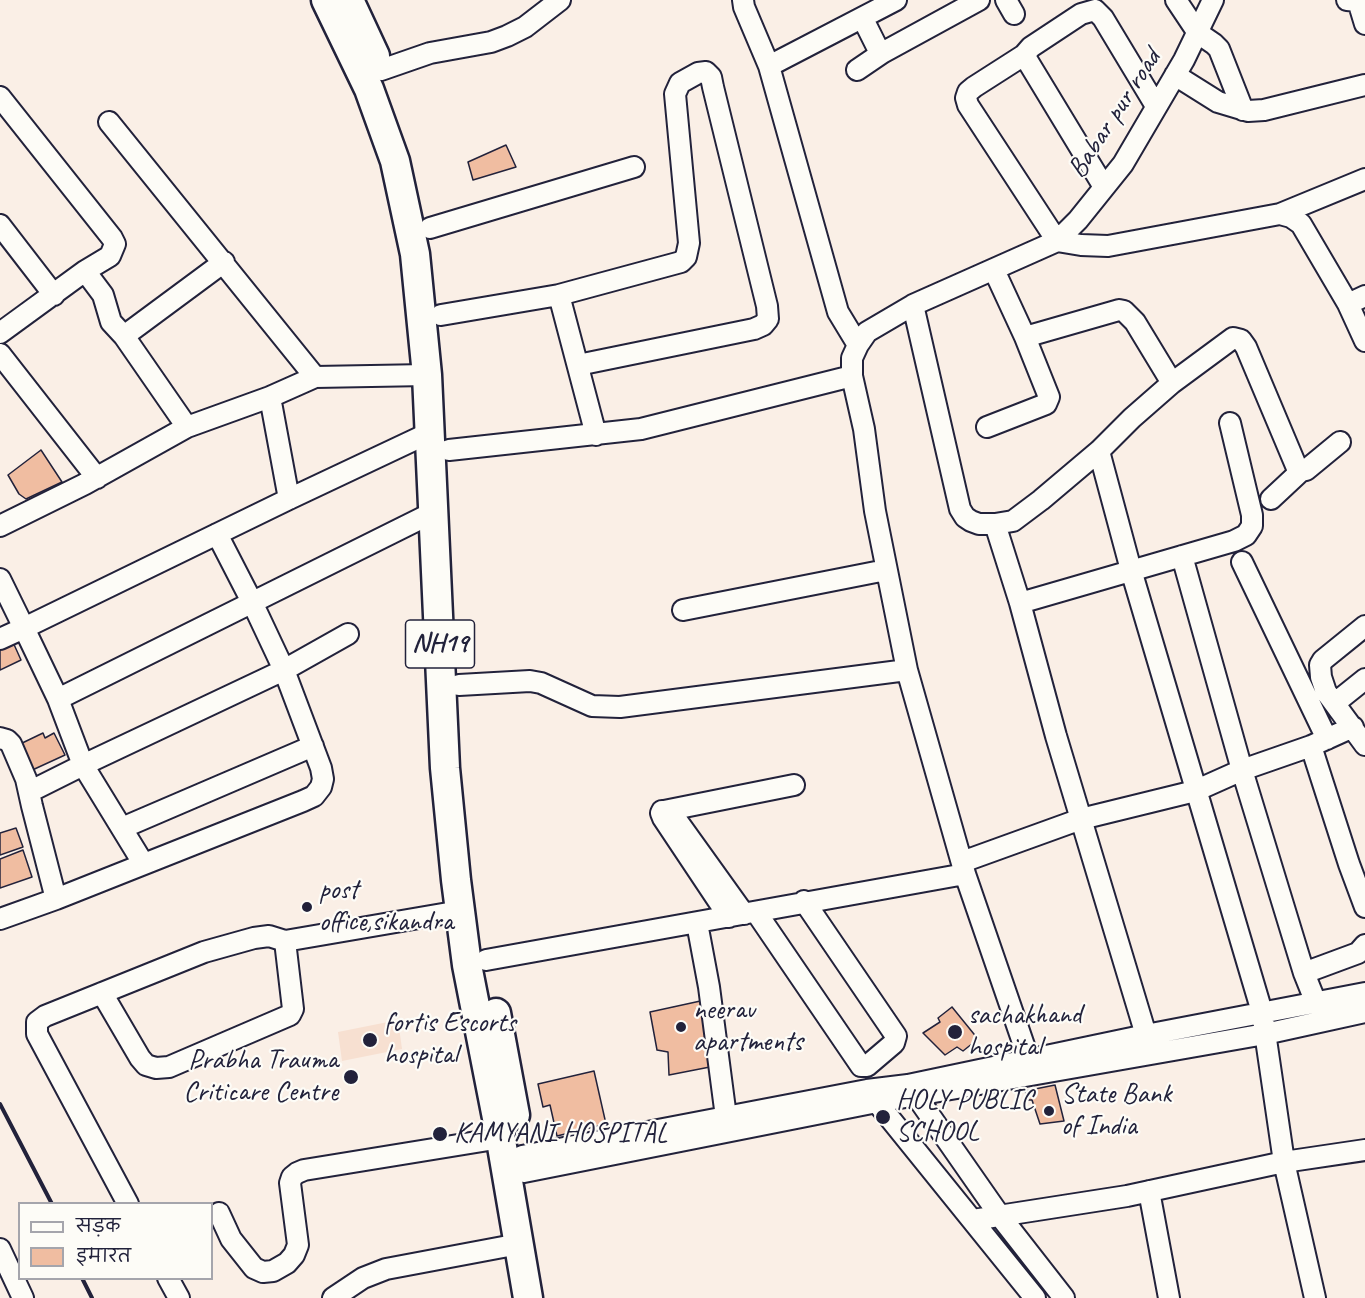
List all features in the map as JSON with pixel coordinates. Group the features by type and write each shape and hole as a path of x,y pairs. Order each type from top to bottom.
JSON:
{"highway":[{"name":"NH19","path":"326,0 369,89 395,161 416,254 427,375 440,441 456,576 464,792 474,885 486,960 509,1072 519,1244 528,1298"},
{"name":"NH19","path":"349,0 392,96 417,167 436,255 441,315 440,441 434,512 445,768 467,965 515,1155 544,1298"}],"street":[{"path":"381,70 430,53 491,42 507,36 525,27 560,0"},
{"path":"744,0 744,7 769,66 838,312 858,345 852,358 852,376 864,429 886,570 907,670 964,868 1029,1060"},
{"path":"769,66 896,0"},
{"path":"857,70 882,53 979,0"},
{"path":"1176,0 1198,33 1219,50 1243,110"},
{"name":"Babar pur road","path":"858,345 867,332 913,305 1057,241 1078,220 1123,164 1175,75 1213,0"},
{"path":"1355,0 1365,24"},
{"path":"1156,106 1103,18 1087,5 1081,14 1031,46 1024,55 968,92 966,98 968,105 1057,241 1108,246 1280,214 1365,179"},
{"path":"863,19 882,53"},
{"path":"1024,55 1104,187"},
{"path":"441,315 559,295 681,262 686,257 689,243 675,94 680,83 698,73 706,72 711,77 768,319 763,325 754,329 578,365"},
{"path":"1175,75 1218,102 1243,110 1264,110 1365,85"},
{"path":"0,97 115,244 110,256 85,271 0,333"},
{"path":"109,122 315,377"},
{"path":"430,228 634,167"},
{"path":"1280,214 1291,217 1301,224 1357,300 1365,341"},
{"path":"0,225 54,295"},
{"path":"124,336 224,262"},
{"path":"987,427 1046,404 1049,393 994,270"},
{"path":"85,271 103,295 108,318 124,336 187,427"},
{"path":"559,295 596,435"},
{"path":"913,305 960,509 971,521 979,524 995,524 1013,521 1019,517 1099,451 1172,383 1233,338 1241,340 1252,359 1293,462 1301,471"},
{"path":"1025,337 1119,310 1124,311 1135,322 1172,383"},
{"path":"0,354 91,481"},
{"path":"0,372 91,481"},
{"path":"0,526 91,481 187,427 270,397 315,377 427,375"},
{"path":"0,639 289,499 440,441 596,435 641,429 852,376"},
{"path":"270,397 289,499"},
{"path":"1020,603 1234,541 1246,535 1252,526 1252,515 1230,423"},
{"path":"1271,499 1301,471 1306,470 1340,442"},
{"path":"1099,451 1195,791 1262,1012 1284,1162 1315,1298"},
{"path":"57,699 434,512"},
{"path":"995,524 1146,1035"},
{"path":"0,919 56,899 314,796 321,787 323,779 321,768 284,670 217,534"},
{"path":"1182,556 1242,770 1316,1003"},
{"path":"1242,561 1319,742 1349,864 1365,907"},
{"path":"683,610 886,570"},
{"path":"0,579 57,699 83,765 143,863"},
{"path":"1365,626 1323,660 1320,665 1326,692 1365,745"},
{"path":"29,792 284,670 348,634"},
{"path":"459,685 530,681 541,683 592,706 613,708 907,670"},
{"path":"1335,703 1365,679"},
{"path":"486,960 743,915 964,868 1081,819 1195,791 1242,770 1353,727"},
{"path":"0,738 11,744 26,779 56,899"},
{"path":"122,828 313,746"},
{"path":"794,785 664,811 673,815 743,915 861,1066 867,1066 894,1044 896,1036 804,902"},
{"path":"127,1202 38,1034 36,1028 38,1022 45,1016 214,949 254,938 269,936 285,941 460,911"},
{"path":"698,923 726,1117"},
{"path":"102,993 146,1065 156,1068 169,1066 291,1016 293,1009 285,941"},
{"path":"1305,973 1359,953 1365,945"},
{"path":"913,1090 1029,1060 1365,993"},
{"path":"515,1155 726,1117 1265,1034 1365,1012"},
{"path":"913,1090 1000,1216 1064,1298"},
{"path":"219,1213 231,1239 254,1268 262,1272 273,1271 287,1263 294,1255 298,1245 290,1184 292,1177 304,1170 515,1155 872,1096"},
{"path":"872,1096 1035,1298"},
{"path":"973,1220 1149,1191 1284,1162 1365,1150"},
{"path":"1149,1191 1169,1298"},
{"path":"333,1298 363,1278 386,1269 519,1244"},
{"path":"0,1251 23,1298"},
{"path":"169,1280 179,1298"}],"shaded area":[{"name":"fortis Escorts hospital","path":"398,1020 402,1049 342,1061 338,1032"}],"building":[{"path":"506,145 516,167 473,180 468,162"},
{"path":"41,450 62,482 26,499 19,494 8,475"},
{"path":"12,640 21,660 0,670 0,645"},
{"path":"43,733 45,738 54,733 65,755 28,772 16,746"},
{"path":"16,828 23,847 0,855 0,833"},
{"path":"23,850 32,877 0,888 0,859"},
{"name":"neerav apartments","path":"705,1000 715,1066 669,1075 668,1052 657,1050 650,1012"},
{"name":"sachakhand hospital","path":"952,1007 978,1039 963,1051 957,1047 945,1055 923,1033 940,1022 938,1018"},
{"path":"594,1071 606,1124 557,1136 550,1105 543,1107 538,1084"},
{"name":"State Bank of India","path":"1055,1085 1064,1121 1040,1124 1032,1100 1028,1100 1025,1091"}],"railway":[{"path":"0,1104 51,1202"},
{"path":"83,1280 92,1298"}],"place":[{"name":"post office,sikandra","path":"307,907"},
{"name":"neerav apartments","path":"681,1027"},
{"name":"sachakhand hospital","path":"955,1032"},
{"name":"fortis Escorts hospital","path":"370,1040"},
{"name":"Prabha Trauma Criticare Centre","path":"351,1077"},
{"name":"State Bank of India","path":"1049,1111"},
{"name":"HOLY PUBLIC SCHOOL","path":"883,1117"},
{"name":"KAMYANI HOSPITAL","path":"440,1134"}]}
